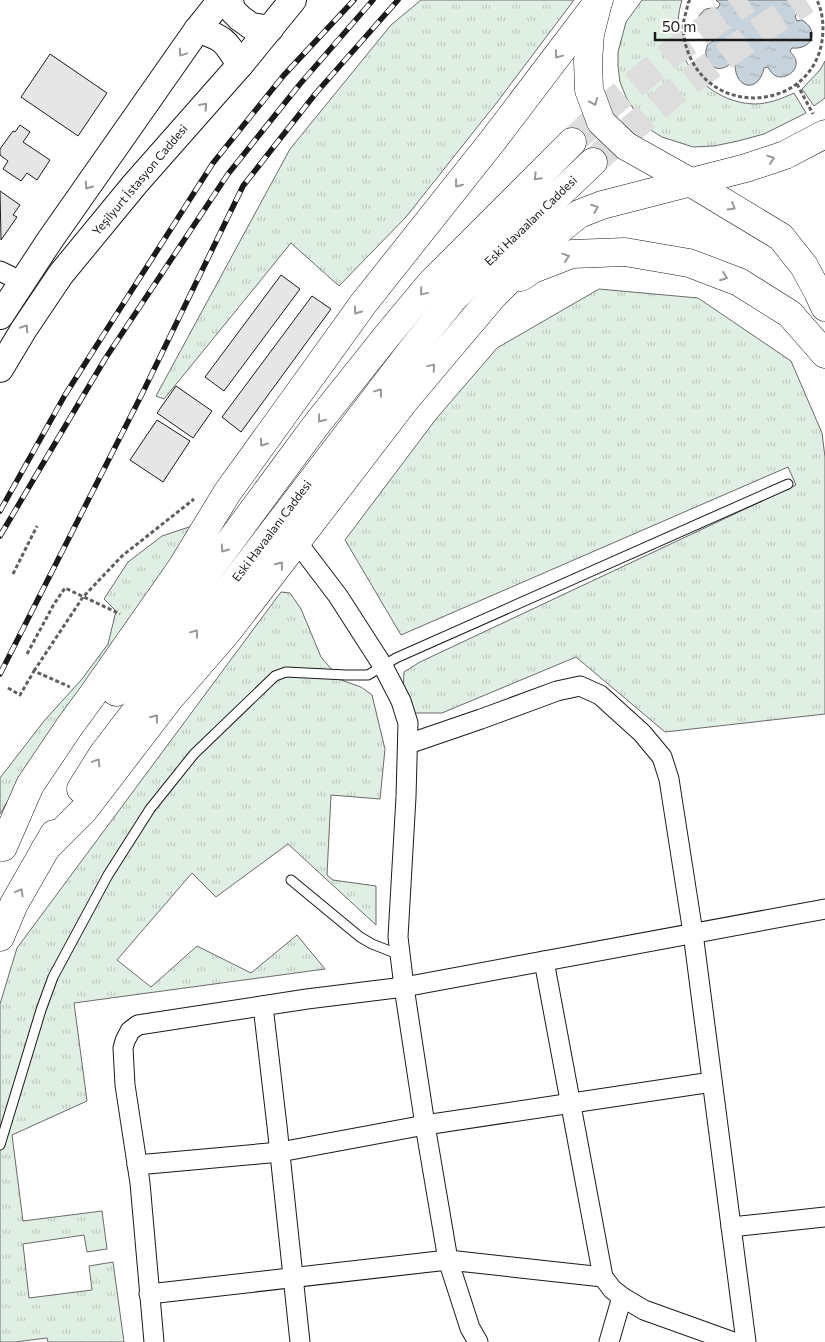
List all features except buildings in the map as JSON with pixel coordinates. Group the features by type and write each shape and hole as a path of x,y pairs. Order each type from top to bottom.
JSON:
{"main road":[{"path":"0,316 11,277 50,240 197,30 221,0"},
{"path":"230,0 232,10 251,26 270,28"},
{"name":"Yeşilyurt İstasyon Caddesi","path":"0,370 24,329 61,274 135,184 240,65 293,0"},
{"path":"599,1 590,34 588,61 589,90 601,122 626,146 690,182 780,237 804,266 825,307"},
{"path":"2,850 30,785 182,567 227,493 363,304 494,139 599,1"},
{"path":"197,30 214,35 224,42 240,65"},
{"path":"45,849 84,810 169,699 228,631 406,399 492,296 559,230 579,214 602,205 746,168 785,155 821,127"},
{"path":"2,850 86,732 316,425 386,337 431,283 572,142"},
{"name":"Eski Havaalanı Caddesi","path":"0,937 14,904 103,754 453,299 502,247 592,162"},
{"path":"492,296 533,269 572,254 625,252 689,263 739,282 790,314 825,354"}],"street":[{"path":"298,542 304,553 338,596 383,666 401,701 408,723 398,937 400,955 424,1125 448,1260 470,1328 478,1342"},
{"path":"408,744 565,689 580,686 600,695 642,733 662,757 669,779 692,933 746,1342"},
{"path":"154,1342 137,1166 125,1085 123,1048 130,1030 138,1025 307,998 404,987 825,909"},
{"path":"544,960 603,1276 612,1289 644,1310 732,1342"},
{"path":"263,1006 300,1342"},
{"path":"137,1166 280,1152 424,1125 712,1082"},
{"path":"730,1227 825,1217"},
{"path":"149,1294 448,1260 603,1276"},
{"path":"610,1342 622,1297"}],"lane":[{"path":"0,1145 41,1010 54,976 108,874 150,809 194,754 275,676 286,672 368,675 396,658 788,484"},
{"path":"291,880 360,937 400,955"}],"path":[{"path":"690,0 683,25 686,48 696,69 711,85 732,96 754,99 777,95 797,84 812,69 821,50 824,29 821,8 817,0"},
{"path":"797,84 821,127"},
{"path":"8,688 20,695 83,597 122,556 197,496"},
{"path":"13,574 38,526"},
{"path":"27,654 54,604 65,588 142,625"},
{"path":"34,671 91,697"}],"green space":[{"path":"421,0 574,0 498,101 406,217 339,286 291,243 164,399 156,396 290,149 391,25"},
{"path":"642,0 682,0 678,24 682,51 687,63 704,84 728,98 754,104 774,101 794,93 806,113 764,134 714,146 693,147 662,137 649,129 639,118 626,97 620,82 618,66 618,52 626,22"},
{"path":"825,61 825,98 814,106 802,89 820,70"},
{"path":"599,289 698,298 791,361 822,433 825,457 825,714 665,732 576,657 442,713 413,713 403,697 404,672 420,662 796,485 788,467 401,635 345,540 436,419 497,348"},
{"path":"192,526 191,533 0,814 0,778 44,721 82,679 108,644 116,611 104,599 128,562 162,536"},
{"path":"281,592 290,593 301,609 321,657 341,680 361,687 372,695 385,749 380,799 331,795 327,875 333,880 376,886 376,925 288,844 216,897 192,873 117,960 151,987 197,946 251,973 297,935 325,969 74,1003 87,1101 12,1135 23,1221 102,1211 107,1249 87,1252 84,1235 23,1244 29,1298 92,1290 89,1266 113,1262 124,1342 48,1342 47,1338 0,1342 0,1004 17,948"}],"water":[{"path":"716,0 805,0 804,7 795,16 797,21 802,20 808,24 812,34 809,43 799,48 792,48 790,51 796,61 793,71 787,76 780,77 773,74 768,67 764,68 757,82 753,85 748,85 739,79 735,64 732,63 720,68 712,66 706,58 706,54 708,44 715,40 714,37 705,35 700,30 698,20 706,9 718,8 720,4"}],"tunnel":[{"path":"572,142 612,103 671,54 748,0"},
{"path":"593,162 672,94 759,31 806,0"}],"railway":[{"path":"0,511 65,395 213,163 284,75 354,0"},
{"path":"0,536 105,359 228,174 300,84 373,0"},
{"path":"0,674 142,394 243,186 316,93 398,0"}]}
